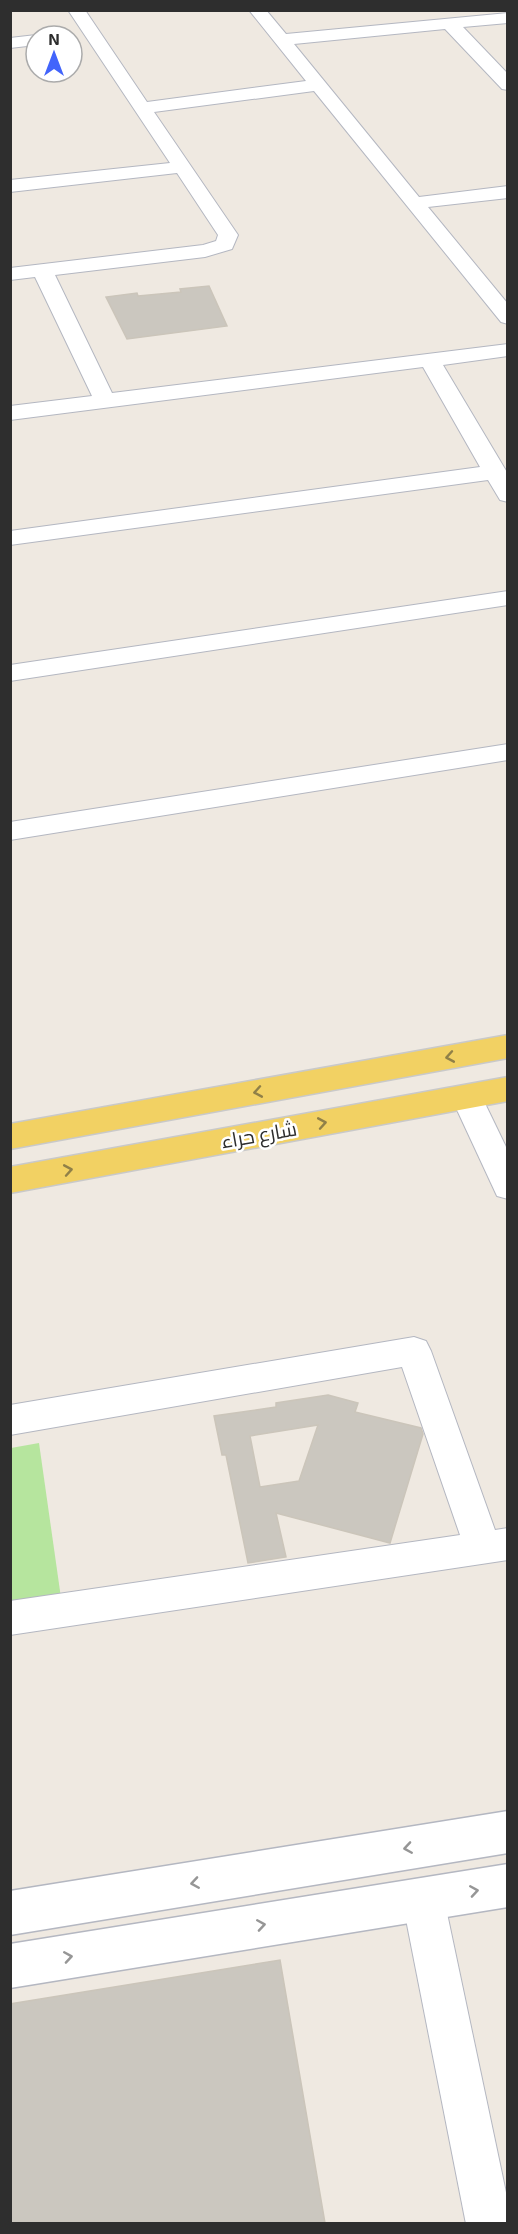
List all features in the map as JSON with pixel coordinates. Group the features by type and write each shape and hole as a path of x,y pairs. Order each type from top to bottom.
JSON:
{"main road":[{"path":"10,1137 507,1047"},
{"name":"شارع حراء","path":"10,1180 507,1089"}],"street":[{"path":"10,274 205,250 225,245 228,235 142,108 82,34 76,10"},
{"path":"257,10 507,318"},
{"path":"282,40 507,18"},
{"path":"450,24 507,85"},
{"path":"142,108 318,85"},
{"path":"10,186 182,167"},
{"path":"414,203 507,192"},
{"path":"42,270 105,401"},
{"path":"10,413 507,350"},
{"path":"429,360 507,495"},
{"path":"10,538 494,472"},
{"path":"10,673 507,598"},
{"path":"10,831 507,752"},
{"path":"467,1097 507,1187"},
{"path":"10,1420 414,1352 495,1545 10,1618"},
{"path":"10,1913 507,1832"},
{"path":"10,1966 507,1885"},
{"path":"423,1899 489,2223"}],"green space":[{"path":"39,1443 61,1598 11,1606 11,1448"}],"building":[{"path":"209,286 227,326 127,339 106,297 137,293 138,296 181,292 180,289"},
{"path":"328,1395 358,1403 355,1412 421,1428 423,1434 390,1543 276,1513 286,1557 248,1563 226,1455 222,1455 214,1416 276,1407 276,1403","holes":["318,1425 299,1481 260,1487 250,1436"]},
{"path":"280,1960 325,2223 10,2223 10,2004"}]}
